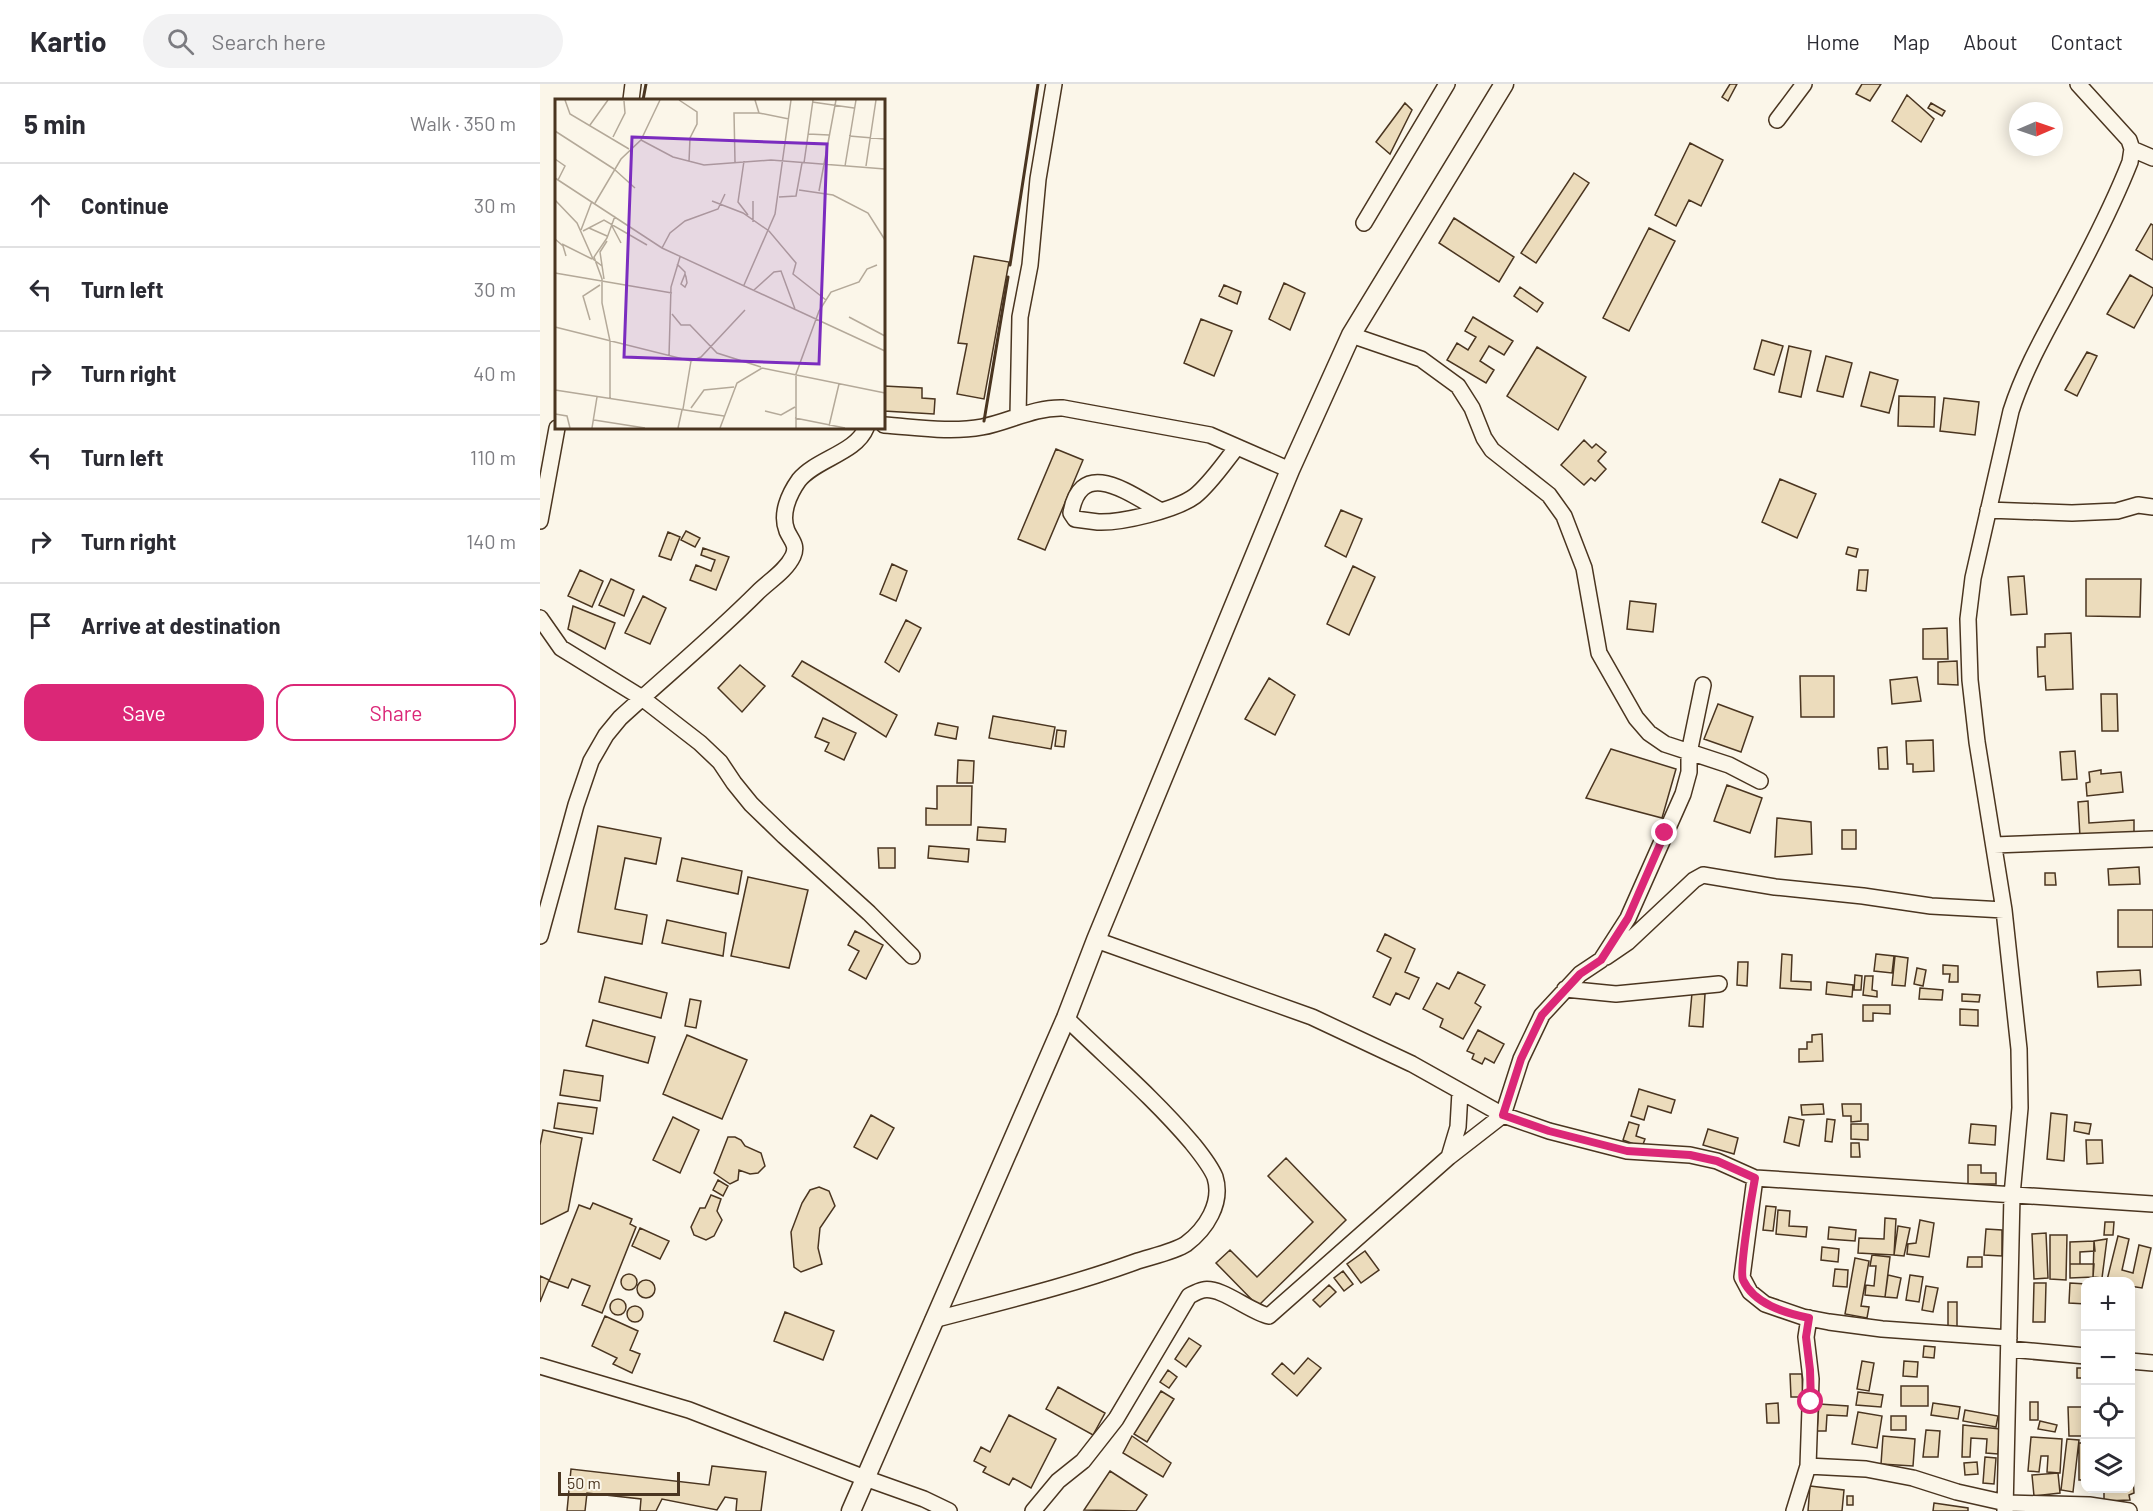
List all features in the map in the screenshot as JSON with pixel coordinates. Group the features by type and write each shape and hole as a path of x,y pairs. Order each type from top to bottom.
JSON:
{"street":[{"path":"631,99 633,84"},
{"path":"1018,416 1020,317 1030,265 1038,179 1054,84"},
{"path":"1364,223 1447,84"},
{"path":"852,1511 1066,1018 1290,470 1351,335 1504,84"},
{"path":"1777,120 1804,84"},
{"path":"2078,84 2123,132 2132,148 2153,158"},
{"path":"2005,1507 2012,1196 2020,1108 2019,1049 2004,910 1977,742 1970,680 1968,620 1973,579 1988,510 2018,391 2117,194 2130,162 2132,148"},
{"path":"1351,335 1421,359 1458,386 1472,408 1484,438 1492,450 1549,495 1564,516 1584,568 1599,653 1636,718 1649,733 1665,744 1729,765 1760,781"},
{"path":"885,425 964,429 983,427 1042,409 1063,408 1210,435 1290,470"},
{"path":"540,521 557,429"},
{"path":"540,936 576,805 591,761 606,735 642,698 722,629 790,561 795,547 794,540 788,532 785,514 791,493 811,469 858,440 865,429"},
{"path":"1161,511 1122,490 1092,481 1079,488 1071,513 1075,519 1100,522 1161,511 1175,507 1195,495 1237,447"},
{"path":"1988,510 2072,513 2117,511 2138,505 2153,507"},
{"path":"540,618 561,648 642,698 700,743 720,762 752,804 870,913 912,956"},
{"path":"1601,960 1628,918 1683,794 1689,772 1689,753 1703,685"},
{"path":"1994,845 2153,839"},
{"path":"1033,1511 1058,1481 1083,1461 1116,1419 1189,1296 1204,1289 1221,1293 1259,1314 1269,1316 1449,1157 1503,1115 1521,1059 1542,1015 1580,974 1628,942 1694,880 1703,875 1716,875 1775,887 1931,906 2004,910"},
{"path":"1096,940 1312,1017 1412,1064 1503,1115 1549,1131 1627,1151 1690,1155 1717,1161 1755,1178 2153,1204"},
{"path":"1565,989 1616,994 1719,984"},
{"path":"933,1320 1076,1283 1185,1245 1204,1227 1213,1211 1217,1196 1215,1177 1203,1157 1154,1103 1066,1018"},
{"path":"1449,1157 1458,1127 1460,1092"},
{"path":"1755,1178 1742,1277 1750,1292 1765,1304 1809,1318 2081,1355"},
{"path":"1794,1511 1808,1466 1811,1379 1806,1337 1809,1318"},
{"path":"2135,1361 2153,1363"},
{"path":"540,1365 689,1410 865,1478 924,1498 949,1511"},
{"path":"1808,1466 1866,1469 1913,1478 2005,1507 2089,1505 2129,1511"}],"building":[{"path":"1730,84 1737,84 1728,101 1722,97"},
{"path":"1862,84 1881,84 1870,101 1856,94"},
{"path":"1907,95 1934,119 1921,142 1892,121"},
{"path":"1405,103 1412,110 1390,154 1376,142"},
{"path":"1931,103 1945,111 1942,116 1928,108"},
{"path":"1690,143 1723,160 1701,206 1689,200 1676,226 1655,215"},
{"path":"1574,173 1589,183 1536,263 1521,253"},
{"path":"1454,218 1514,257 1499,282 1439,243"},
{"path":"2151,224 2153,225 2153,260 2136,250"},
{"path":"1649,228 1675,241 1629,331 1603,318"},
{"path":"974,256 1009,262 984,399 957,394 967,344 958,343"},
{"path":"2130,275 2153,288 2153,294 2134,328 2107,314"},
{"path":"1284,283 1305,293 1290,330 1269,319"},
{"path":"1224,285 1241,292 1237,304 1219,296"},
{"path":"1520,287 1543,303 1537,312 1514,296"},
{"path":"1473,317 1513,341 1504,355 1489,346 1480,361 1494,370 1486,383 1447,360 1457,343 1468,350 1476,337 1465,331"},
{"path":"1201,319 1232,331 1214,376 1184,363"},
{"path":"1762,340 1783,346 1774,375 1754,369"},
{"path":"1789,346 1811,351 1801,397 1779,392"},
{"path":"1537,347 1586,377 1558,430 1507,396"},
{"path":"2087,352 2097,356 2077,396 2065,390"},
{"path":"1826,356 1852,363 1843,397 1817,391"},
{"path":"1870,372 1898,380 1889,413 1861,406"},
{"path":"885,386 922,388 922,398 935,399 934,414 885,411"},
{"path":"1899,396 1935,397 1934,427 1898,426"},
{"path":"1944,398 1979,402 1975,435 1940,431"},
{"path":"1584,440 1592,448 1596,444 1606,452 1598,461 1606,469 1595,481 1591,478 1584,485 1561,465"},
{"path":"1056,449 1083,460 1045,550 1018,539"},
{"path":"1780,479 1816,494 1797,538 1762,522"},
{"path":"1341,510 1362,519 1346,557 1325,546"},
{"path":"686,531 700,538 695,547 681,540"},
{"path":"668,532 680,537 671,560 659,556"},
{"path":"1848,547 1858,549 1856,557 1846,554"},
{"path":"703,548 729,557 716,590 690,580 696,565 711,571 715,560 701,555"},
{"path":"892,564 907,571 896,601 880,594"},
{"path":"1353,566 1375,577 1349,635 1327,624"},
{"path":"580,570 603,581 592,607 568,596"},
{"path":"1859,570 1868,570 1866,591 1857,590"},
{"path":"2024,576 2027,614 2011,615 2008,577"},
{"path":"611,579 634,590 624,616 599,605"},
{"path":"2086,579 2141,579 2140,617 2086,616"},
{"path":"643,596 666,608 650,644 625,633"},
{"path":"1630,601 1656,604 1653,632 1627,629"},
{"path":"573,606 615,623 605,649 568,629"},
{"path":"906,620 921,628 899,672 885,662"},
{"path":"1947,628 1948,659 1923,659 1923,629"},
{"path":"2071,633 2073,689 2046,690 2045,676 2038,677 2037,647 2045,647 2045,634"},
{"path":"802,661 897,715 886,737 792,676"},
{"path":"1957,661 1958,685 1938,684 1938,662"},
{"path":"740,665 765,686 742,712 718,688"},
{"path":"1800,676 1834,676 1834,717 1801,717"},
{"path":"1917,677 1921,701 1892,704 1890,680"},
{"path":"1269,678 1295,695 1275,735 1245,719"},
{"path":"2101,694 2117,694 2118,731 2102,731"},
{"path":"1718,704 1753,717 1741,752 1704,739"},
{"path":"993,716 1055,727 1051,749 989,738"},
{"path":"823,718 856,733 844,760 825,751 829,743 815,737"},
{"path":"938,723 958,727 956,739 935,735"},
{"path":"1057,730 1066,731 1064,747 1055,746"},
{"path":"1933,740 1934,771 1913,772 1913,764 1907,764 1906,741"},
{"path":"1887,747 1888,769 1879,769 1878,748"},
{"path":"1611,749 1676,769 1662,818 1586,798"},
{"path":"2075,751 2077,779 2062,780 2060,752"},
{"path":"958,760 974,761 973,783 957,783"},
{"path":"2101,770 2101,774 2121,772 2123,792 2087,796 2086,783 2090,782 2089,772"},
{"path":"1727,785 1762,798 1750,833 1714,821"},
{"path":"937,786 972,786 971,825 926,825 926,808 937,809"},
{"path":"2088,801 2089,823 2134,820 2134,834 2080,837 2078,802"},
{"path":"1777,818 1811,822 1812,854 1775,857"},
{"path":"598,826 661,838 656,864 625,858 615,909 647,915 642,944 578,932"},
{"path":"978,827 1006,829 1005,842 977,840"},
{"path":"1842,830 1856,830 1856,849 1842,849"},
{"path":"929,846 969,849 968,862 928,858"},
{"path":"878,848 895,848 895,868 879,868"},
{"path":"682,858 742,871 738,894 677,881"},
{"path":"2139,867 2140,884 2109,885 2108,869"},
{"path":"2045,873 2055,873 2056,885 2045,885"},
{"path":"748,877 808,890 789,968 731,956"},
{"path":"2118,910 2153,910 2153,947 2118,947"},
{"path":"667,920 726,933 723,956 662,943"},
{"path":"855,931 883,945 866,979 849,970 859,951 848,945"},
{"path":"1385,934 1415,949 1405,972 1419,978 1409,999 1396,993 1390,1005 1373,997 1391,958 1377,951"},
{"path":"1782,954 1792,955 1791,981 1811,982 1811,990 1780,988"},
{"path":"1876,954 1894,956 1892,973 1874,971"},
{"path":"1895,956 1908,958 1905,986 1892,985"},
{"path":"1738,962 1748,962 1747,986 1737,985"},
{"path":"1943,965 1958,966 1958,982 1949,982 1950,974 1943,974"},
{"path":"1917,968 1926,970 1923,986 1914,984"},
{"path":"2140,970 2141,985 2098,987 2097,972"},
{"path":"1458,972 1485,985 1475,1003 1481,1007 1463,1039 1440,1027 1443,1019 1423,1009 1437,983 1449,989"},
{"path":"1855,975 1862,976 1861,990 1854,990"},
{"path":"1865,976 1873,976 1872,990 1877,991 1877,997 1863,995"},
{"path":"605,977 667,993 661,1018 599,1002"},
{"path":"1827,982 1853,985 1852,997 1826,994"},
{"path":"1920,988 1943,990 1942,1000 1919,999"},
{"path":"1692,993 1705,994 1703,1027 1689,1026"},
{"path":"1962,994 1980,995 1979,1002 1962,1001"},
{"path":"690,999 701,1001 696,1028 685,1026"},
{"path":"1863,1005 1890,1005 1890,1014 1873,1013 1873,1021 1863,1021"},
{"path":"1960,1009 1978,1010 1978,1026 1960,1025"},
{"path":"593,1020 655,1037 648,1063 586,1046"},
{"path":"1478,1030 1504,1044 1494,1063 1485,1058 1482,1064 1472,1059 1474,1054 1467,1051"},
{"path":"1822,1034 1823,1061 1799,1062 1799,1049 1807,1049 1807,1042 1812,1042 1812,1035"},
{"path":"687,1035 747,1060 722,1119 663,1094"},
{"path":"564,1070 603,1076 600,1101 560,1095"},
{"path":"1639,1089 1675,1100 1671,1113 1648,1106 1644,1120 1631,1116"},
{"path":"558,1103 597,1108 593,1134 554,1128"},
{"path":"1823,1104 1824,1114 1802,1115 1801,1105"},
{"path":"1842,1104 1861,1104 1861,1121 1851,1122 1851,1116 1843,1116"},
{"path":"2051,1113 2067,1115 2064,1161 2047,1159"},
{"path":"871,1115 894,1128 877,1159 854,1147"},
{"path":"673,1117 699,1130 680,1173 653,1160"},
{"path":"1789,1117 1804,1120 1799,1146 1784,1142"},
{"path":"1827,1119 1835,1120 1832,1142 1825,1141"},
{"path":"1629,1122 1639,1125 1636,1136 1645,1139 1642,1147 1623,1140"},
{"path":"2075,1122 2091,1124 2089,1134 2074,1131"},
{"path":"1851,1124 1868,1124 1868,1140 1851,1139"},
{"path":"1971,1124 1996,1126 1995,1145 1969,1143"},
{"path":"1708,1129 1738,1138 1734,1154 1703,1145"},
{"path":"543,1130 582,1138 568,1211 540,1224 540,1145"},
{"path":"728,1137 735,1137 745,1146 761,1153 765,1166 758,1173 750,1174 739,1170 738,1180 730,1184 714,1173"},
{"path":"2086,1140 2102,1140 2103,1163 2087,1164"},
{"path":"1851,1143 1859,1143 1860,1157 1851,1157"},
{"path":"1286,1158 1346,1220 1258,1306 1216,1263 1230,1250 1257,1277 1313,1222 1268,1176"},
{"path":"1968,1165 1981,1165 1981,1173 1996,1173 1996,1184 1968,1184"},
{"path":"718,1180 728,1186 723,1196 713,1190"},
{"path":"819,1187 829,1191 835,1206 820,1228 818,1248 822,1264 801,1272 794,1267 791,1232 802,1203 810,1190"},
{"path":"711,1195 721,1199 717,1211 722,1220 714,1236 706,1240 694,1235 691,1227 700,1208 705,1208"},
{"path":"593,1203 632,1219 630,1224 636,1227 602,1313 582,1305 590,1286 572,1279 568,1288 549,1281 579,1205 590,1209"},
{"path":"1766,1206 1776,1207 1773,1231 1763,1230"},
{"path":"1778,1210 1790,1211 1789,1226 1807,1227 1806,1237 1776,1234"},
{"path":"1885,1218 1896,1219 1894,1255 1858,1253 1859,1238 1884,1239"},
{"path":"1920,1220 1934,1223 1929,1257 1907,1254 1908,1244 1916,1243"},
{"path":"2105,1222 2114,1222 2113,1235 2104,1235"},
{"path":"1898,1226 1910,1228 1904,1256 1894,1255"},
{"path":"1829,1227 1856,1230 1855,1241 1828,1239"},
{"path":"640,1228 669,1241 660,1259 632,1246"},
{"path":"1986,1229 2002,1230 2002,1256 1984,1255"},
{"path":"2046,1233 2048,1278 2034,1279 2032,1234"},
{"path":"2050,1235 2067,1235 2066,1280 2050,1279"},
{"path":"2118,1236 2129,1239 2122,1270 2133,1273 2139,1245 2151,1248 2142,1288 2135,1287 2135,1277 2108,1277"},
{"path":"2107,1239 2102,1277 2093,1277 2094,1241"},
{"path":"2094,1241 2095,1251 2080,1252 2080,1264 2070,1264 2070,1242"},
{"path":"1822,1247 1839,1249 1838,1262 1821,1260"},
{"path":"1365,1251 1379,1270 1361,1283 1347,1264"},
{"path":"1872,1255 1890,1257 1885,1297 1865,1295 1866,1285 1874,1286 1876,1266 1870,1266"},
{"path":"1968,1257 1982,1257 1982,1267 1967,1267"},
{"path":"1855,1258 1869,1261 1861,1306 1869,1307 1867,1318 1845,1314"},
{"path":"2070,1264 2094,1264 2093,1277 2070,1278"},
{"path":"1835,1269 1848,1270 1847,1287 1833,1286"},
{"path":"1343,1271 1353,1284 1344,1291 1334,1278"},
{"path":"626,1274 632,1274 637,1282 635,1288 626,1290 621,1285 621,1279"},
{"path":"1888,1275 1901,1278 1897,1298 1885,1297"},
{"path":"1910,1275 1923,1277 1919,1302 1906,1300"},
{"path":"540,1276 549,1280 540,1302"},
{"path":"646,1280 652,1283 655,1289 652,1295 646,1298 640,1295 637,1289 640,1283"},
{"path":"2034,1283 2046,1283 2045,1322 2033,1322"},
{"path":"2070,1283 2081,1284 2081,1304 2069,1303"},
{"path":"1329,1285 1336,1292 1320,1307 1313,1300"},
{"path":"1926,1286 1938,1288 1933,1312 1922,1310"},
{"path":"615,1299 621,1299 626,1307 624,1313 615,1315 610,1310 610,1304"},
{"path":"1948,1302 1957,1302 1957,1327 1948,1327"},
{"path":"632,1306 638,1306 643,1314 641,1320 632,1322 627,1317 627,1311"},
{"path":"785,1312 834,1331 823,1360 774,1341"},
{"path":"605,1316 638,1331 630,1350 640,1354 632,1373 613,1364 617,1358 592,1346"},
{"path":"1189,1338 1201,1346 1186,1367 1175,1359"},
{"path":"1924,1346 1935,1347 1934,1358 1923,1357"},
{"path":"1308,1358 1321,1368 1297,1396 1272,1374 1282,1363 1294,1374"},
{"path":"1862,1361 1874,1363 1869,1391 1857,1389"},
{"path":"1904,1361 1918,1362 1917,1377 1903,1376"},
{"path":"2077,1368 2081,1368 2081,1378 2077,1378"},
{"path":"1168,1370 1177,1377 1169,1388 1160,1382"},
{"path":"1790,1374 1802,1374 1803,1397 1791,1397"},
{"path":"1901,1386 1928,1386 1928,1406 1901,1406"},
{"path":"1058,1387 1105,1413 1093,1435 1046,1409"},
{"path":"1161,1391 1174,1399 1147,1442 1134,1434"},
{"path":"1858,1392 1883,1395 1881,1407 1856,1405"},
{"path":"2030,1402 2038,1402 2038,1420 2030,1420"},
{"path":"1778,1403 1779,1423 1767,1423 1766,1404"},
{"path":"1933,1403 1960,1407 1958,1419 1931,1415"},
{"path":"1819,1404 1848,1406 1847,1416 1827,1415 1826,1431 1817,1431"},
{"path":"2068,1407 2081,1407 2081,1436 2069,1436"},
{"path":"1965,1410 1998,1416 1996,1427 1963,1421"},
{"path":"1858,1412 1882,1416 1877,1448 1852,1444"},
{"path":"1009,1415 1056,1439 1031,1488 1013,1478 1009,1485 983,1472 986,1467 974,1461 981,1447 990,1452"},
{"path":"1891,1416 1906,1416 1906,1430 1891,1430"},
{"path":"2040,1421 2057,1425 2055,1432 2038,1429"},
{"path":"1963,1425 2000,1429 1998,1454 1986,1453 1987,1439 1971,1438 1970,1457 1962,1457"},
{"path":"1926,1430 1940,1431 1938,1457 1923,1457"},
{"path":"1132,1436 1171,1463 1163,1477 1123,1453"},
{"path":"1883,1436 1915,1439 1913,1466 1881,1464"},
{"path":"2031,1437 2062,1439 2060,1473 2047,1472 2048,1456 2041,1456 2039,1472 2028,1471"},
{"path":"2067,1439 2079,1440 2073,1492 2061,1490"},
{"path":"2079,1443 2081,1443 2081,1480 2079,1480"},
{"path":"1985,1457 1996,1458 1994,1484 1983,1483"},
{"path":"1977,1462 1978,1474 1965,1475 1964,1463"},
{"path":"712,1466 766,1472 761,1511 736,1511 737,1499 725,1497 717,1510 662,1499 656,1511 640,1511 641,1499 587,1493 585,1511 567,1511 571,1469 709,1485"},
{"path":"1110,1471 1147,1495 1136,1511 1084,1510"},
{"path":"2058,1473 2060,1493 2034,1496 2032,1475"},
{"path":"1810,1486 1844,1490 1842,1511 1808,1511"},
{"path":"2104,1493 2134,1493 2129,1495 2130,1500 2104,1501"},
{"path":"1847,1496 1853,1496 1853,1505 1847,1505"},
{"path":"1934,1503 1968,1508 1968,1511 1933,1511"}],"wall":[{"path":"643,99 646,84"},
{"path":"1010,265 1038,84"},
{"path":"984,421 1008,277"}],"route":[{"path":"1665,833 1628,918 1601,960 1580,974 1542,1015 1521,1059 1503,1115 1549,1131 1627,1151 1690,1155 1717,1161 1755,1178 1742,1277 1750,1292 1765,1304 1809,1318 1806,1337 1811,1402"}]}
